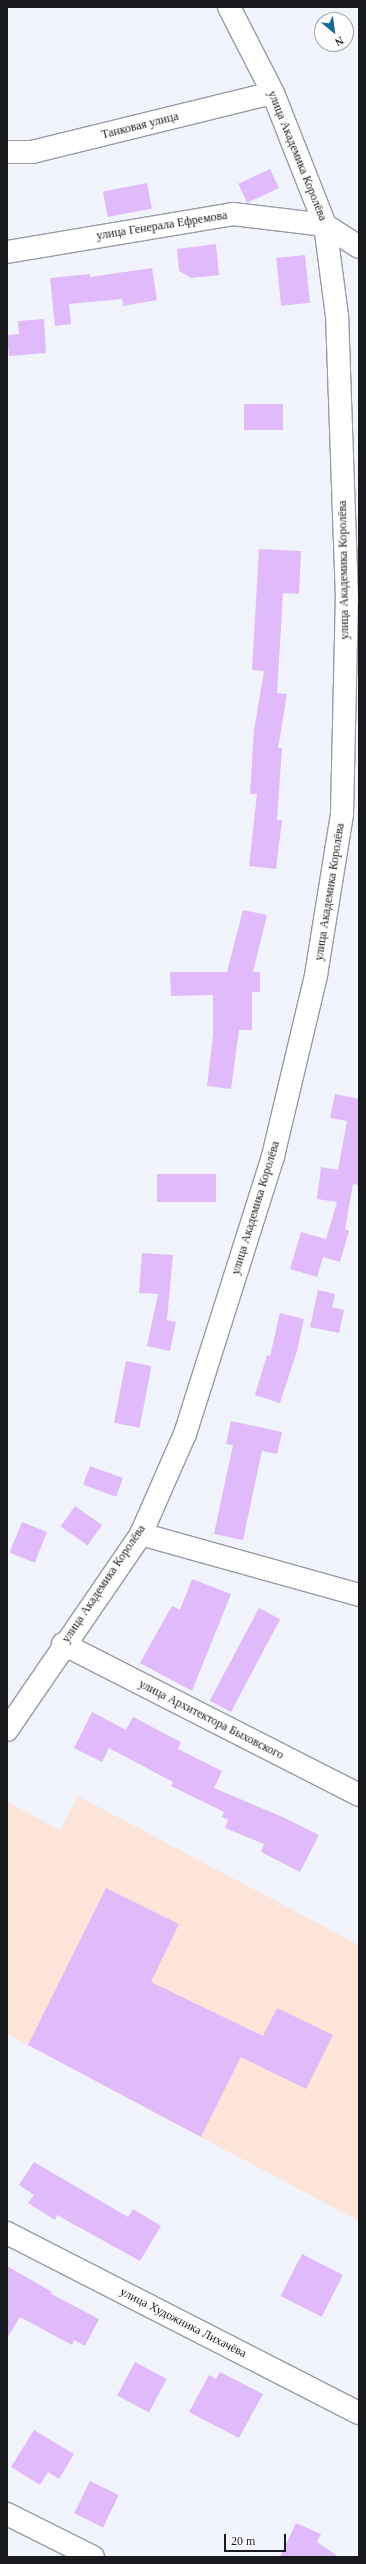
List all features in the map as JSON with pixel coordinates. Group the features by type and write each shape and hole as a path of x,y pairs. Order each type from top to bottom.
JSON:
{"street":[{"name":"улица Академика Королёва","path":"10,1719 141,1534 185,1434 273,1156 316,975 342,814 346,592 337,316 325,225 273,93 229,7"},
{"name":"Танковая улица","path":"7,152 32,152 273,93"},
{"name":"улица Генерала Ефремова","path":"7,252 233,214 325,225 359,247"},
{"path":"141,1534 359,1595"},
{"name":"улица Архитектора Быховского","path":"63,1644 359,1795"},
{"name":"улица Художника Лихачёва","path":"7,2233 359,2412"},
{"path":"7,2514 93,2557"}],"shaded area":[{"path":"78,1796 359,1945 359,2221 7,2034 7,1802 60,1830"}],"building":[{"path":"270,169 279,188 247,203 238,184"},
{"path":"147,183 152,209 108,217 103,192"},
{"path":"216,244 219,275 191,278 179,271 177,249"},
{"path":"305,255 310,303 281,306 276,258"},
{"path":"152,268 157,300 123,306 122,299 69,304 71,324 55,326 50,278 90,274 90,277"},
{"path":"44,319 46,353 9,356 7,335 19,334 18,321"},
{"path":"244,404 283,404 283,430 244,430"},
{"path":"259,549 301,551 299,594 283,593 277,693 287,694 278,748 282,748 277,820 282,820 276,869 249,866 257,794 250,794 254,730 264,671 252,670"},
{"path":"243,910 267,915 253,972 260,972 260,992 252,992 252,1030 239,1030 231,1089 207,1086 213,1035 213,995 171,996 170,972 227,972"},
{"path":"335,1094 359,1099 359,1185 353,1184 345,1229 349,1231 340,1262 323,1257 317,1277 290,1269 301,1232 326,1239 337,1202 317,1199 321,1167 338,1170 347,1121 330,1118"},
{"path":"157,1174 216,1174 216,1202 157,1202"},
{"path":"142,1253 173,1255 167,1320 176,1322 170,1351 147,1346 158,1294 139,1293"},
{"path":"318,1290 335,1294 332,1307 344,1310 339,1333 310,1327"},
{"path":"280,1313 304,1319 297,1351 280,1403 255,1395 267,1355 270,1356"},
{"path":"126,1361 152,1366 140,1428 114,1423"},
{"path":"231,1421 282,1432 277,1454 262,1451 243,1540 214,1534 233,1445 226,1444"},
{"path":"90,1466 123,1478 116,1497 83,1485"},
{"path":"75,1506 102,1525 88,1545 61,1526"},
{"path":"22,1522 47,1532 35,1563 10,1553"},
{"path":"192,1579 231,1594 192,1691 140,1663 172,1606 180,1610"},
{"path":"259,1608 280,1619 231,1712 210,1701"},
{"path":"92,1712 126,1730 133,1717 181,1742 178,1749 222,1771 214,1788 285,1818 319,1835 300,1872 261,1852 264,1844 225,1828 228,1820 222,1817 224,1812 171,1786 173,1782 109,1748 102,1762 74,1748"},
{"path":"106,1888 179,1924 151,1982 263,2036 277,2008 333,2035 306,2089 241,2057 201,2137 28,2045"},
{"path":"34,2162 128,2217 133,2209 161,2226 140,2261 57,2215 55,2220 28,2203 34,2195 19,2185"},
{"path":"302,2254 343,2275 322,2317 281,2296"},
{"path":"7,2266 52,2292 51,2294 99,2319 85,2346 74,2340 72,2345 20,2317 7,2338"},
{"path":"135,2362 167,2379 149,2412 117,2396"},
{"path":"220,2372 263,2394 239,2438 189,2412 209,2375 216,2379"},
{"path":"34,2430 74,2454 59,2479 48,2472 40,2485 11,2467"},
{"path":"90,2481 119,2495 103,2527 74,2513"},
{"path":"296,2523 321,2534 317,2542 339,2557 280,2557"}]}
